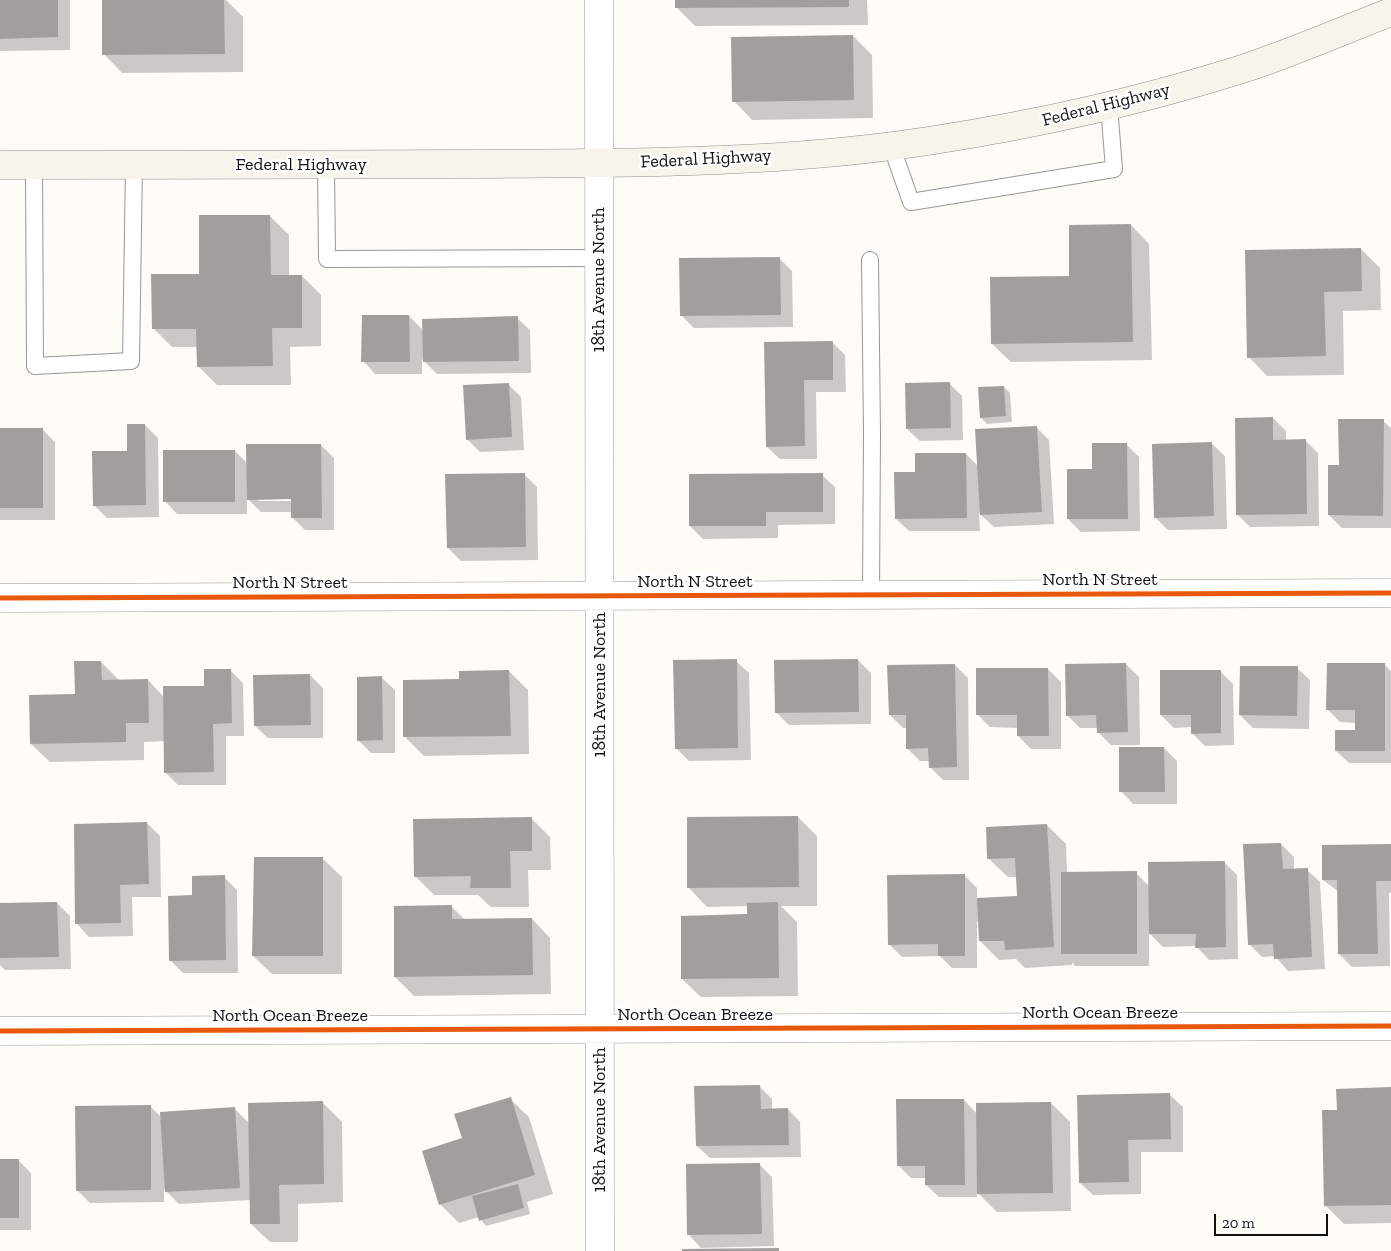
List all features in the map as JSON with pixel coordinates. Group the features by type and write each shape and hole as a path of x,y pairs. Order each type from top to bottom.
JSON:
{"main road":[{"name":"Federal Highway","path":"0,165 599,164 712,161 818,154 891,145 1033,123 1109,106 1243,69 1391,12"}],"street":[{"name":"18th Avenue North","path":"599,0 600,1251"},
{"name":"North N Street","path":"0,598 1391,593"},
{"name":"North Ocean Breeze","path":"0,1031 1391,1026"}],"lane":[{"path":"891,145 911,202 1114,169 1109,106"},
{"path":"326,164 328,258 599,258"},
{"path":"34,165 35,366 131,360 134,165"},
{"path":"870,260 872,433 870,595"}],"building":[{"path":"0,0 58,0 58,37 0,39"},
{"path":"102,0 224,0 225,54 102,55"},
{"path":"675,0 849,0 849,7 675,8"},
{"path":"853,35 854,100 732,102 731,37"},
{"path":"199,215 270,215 271,275 302,275 302,328 272,328 273,366 197,367 196,329 152,329 151,274 199,274"},
{"path":"1131,224 1133,342 991,344 990,277 1069,276 1069,225"},
{"path":"1361,248 1362,291 1324,292 1326,356 1247,358 1245,250"},
{"path":"780,257 781,315 680,316 679,258"},
{"path":"362,315 409,315 410,362 361,362"},
{"path":"518,316 519,361 423,362 422,319"},
{"path":"833,341 833,380 804,380 805,446 766,447 764,342"},
{"path":"950,382 951,428 906,429 905,383"},
{"path":"509,383 512,437 466,440 463,385"},
{"path":"1004,386 1006,416 980,418 978,387"},
{"path":"1273,417 1273,440 1306,439 1307,514 1236,515 1235,418"},
{"path":"1338,419 1384,419 1383,516 1328,515 1328,465 1339,465"},
{"path":"127,424 145,424 146,505 93,506 92,451 127,451"},
{"path":"1037,426 1042,512 980,515 975,429"},
{"path":"0,428 43,428 43,508 0,508"},
{"path":"1212,442 1214,516 1154,518 1152,444"},
{"path":"1092,443 1127,443 1128,519 1067,519 1067,469 1092,469"},
{"path":"246,444 321,444 322,518 291,518 291,499 247,500"},
{"path":"163,450 235,450 235,502 163,502"},
{"path":"915,453 966,453 967,518 895,519 894,472 915,472"},
{"path":"525,473 526,547 447,548 445,474"},
{"path":"823,473 823,512 766,512 766,526 689,526 689,474"},
{"path":"737,659 738,748 675,749 673,660"},
{"path":"858,659 859,712 775,713 774,660"},
{"path":"74,661 101,661 102,680 148,679 149,723 126,723 126,742 30,744 29,695 75,694"},
{"path":"1126,663 1128,732 1097,733 1096,715 1066,716 1065,664"},
{"path":"1327,663 1385,663 1385,751 1335,751 1335,730 1355,730 1355,710 1326,710"},
{"path":"955,664 957,767 929,768 928,748 906,749 906,715 889,715 887,665"},
{"path":"1240,666 1298,666 1297,716 1239,715"},
{"path":"976,668 1048,668 1049,736 1017,736 1017,715 976,715"},
{"path":"204,669 231,669 232,723 213,724 214,772 164,773 163,686 204,686"},
{"path":"509,670 511,736 403,737 403,680 459,679 459,671"},
{"path":"1160,670 1221,670 1221,733 1191,734 1191,715 1160,715"},
{"path":"310,674 311,725 254,726 253,675"},
{"path":"382,676 383,740 357,741 357,677"},
{"path":"1119,747 1164,747 1165,792 1119,792"},
{"path":"798,816 799,887 687,888 687,817"},
{"path":"532,817 532,851 510,851 511,888 470,888 471,876 414,877 413,819"},
{"path":"147,822 149,884 120,885 121,923 75,924 74,824"},
{"path":"1047,824 1054,947 1005,950 1004,941 979,941 977,898 1017,896 1015,858 987,859 986,827"},
{"path":"1281,843 1283,869 1308,868 1312,957 1274,959 1273,944 1248,945 1243,844"},
{"path":"1391,844 1391,881 1376,881 1378,954 1338,954 1337,880 1322,880 1322,845"},
{"path":"254,857 323,857 323,956 252,956"},
{"path":"1225,861 1226,947 1195,948 1196,934 1149,934 1148,862"},
{"path":"1137,871 1137,954 1061,954 1061,872"},
{"path":"965,874 965,956 938,956 938,944 888,945 887,875"},
{"path":"225,875 226,960 169,961 168,896 192,895 192,876"},
{"path":"57,902 59,957 0,958 0,903"},
{"path":"778,902 779,978 681,979 681,916 747,914 747,903"},
{"path":"452,905 452,919 532,918 533,975 394,977 394,906"},
{"path":"760,1085 761,1109 788,1108 789,1145 696,1146 694,1086"},
{"path":"1391,1087 1391,1205 1324,1206 1322,1110 1337,1110 1336,1089"},
{"path":"1170,1093 1171,1139 1128,1140 1129,1182 1079,1183 1077,1095"},
{"path":"511,1097 535,1175 439,1205 422,1151 462,1138 454,1114"},
{"path":"896,1099 964,1099 965,1185 925,1185 925,1166 897,1166"},
{"path":"323,1101 324,1184 279,1185 280,1224 250,1224 248,1103"},
{"path":"1051,1102 1053,1193 977,1194 976,1103"},
{"path":"151,1105 151,1190 76,1191 75,1106"},
{"path":"235,1107 240,1188 165,1192 160,1112"},
{"path":"0,1159 19,1159 19,1218 0,1218"},
{"path":"760,1163 762,1234 687,1235 686,1164"},
{"path":"518,1184 524,1208 479,1221 472,1196"},
{"path":"779,1248 779,1251 682,1251 682,1249"}],"cycle path":[{"path":"0,598 1391,593"},
{"path":"0,1031 1391,1026"}]}
